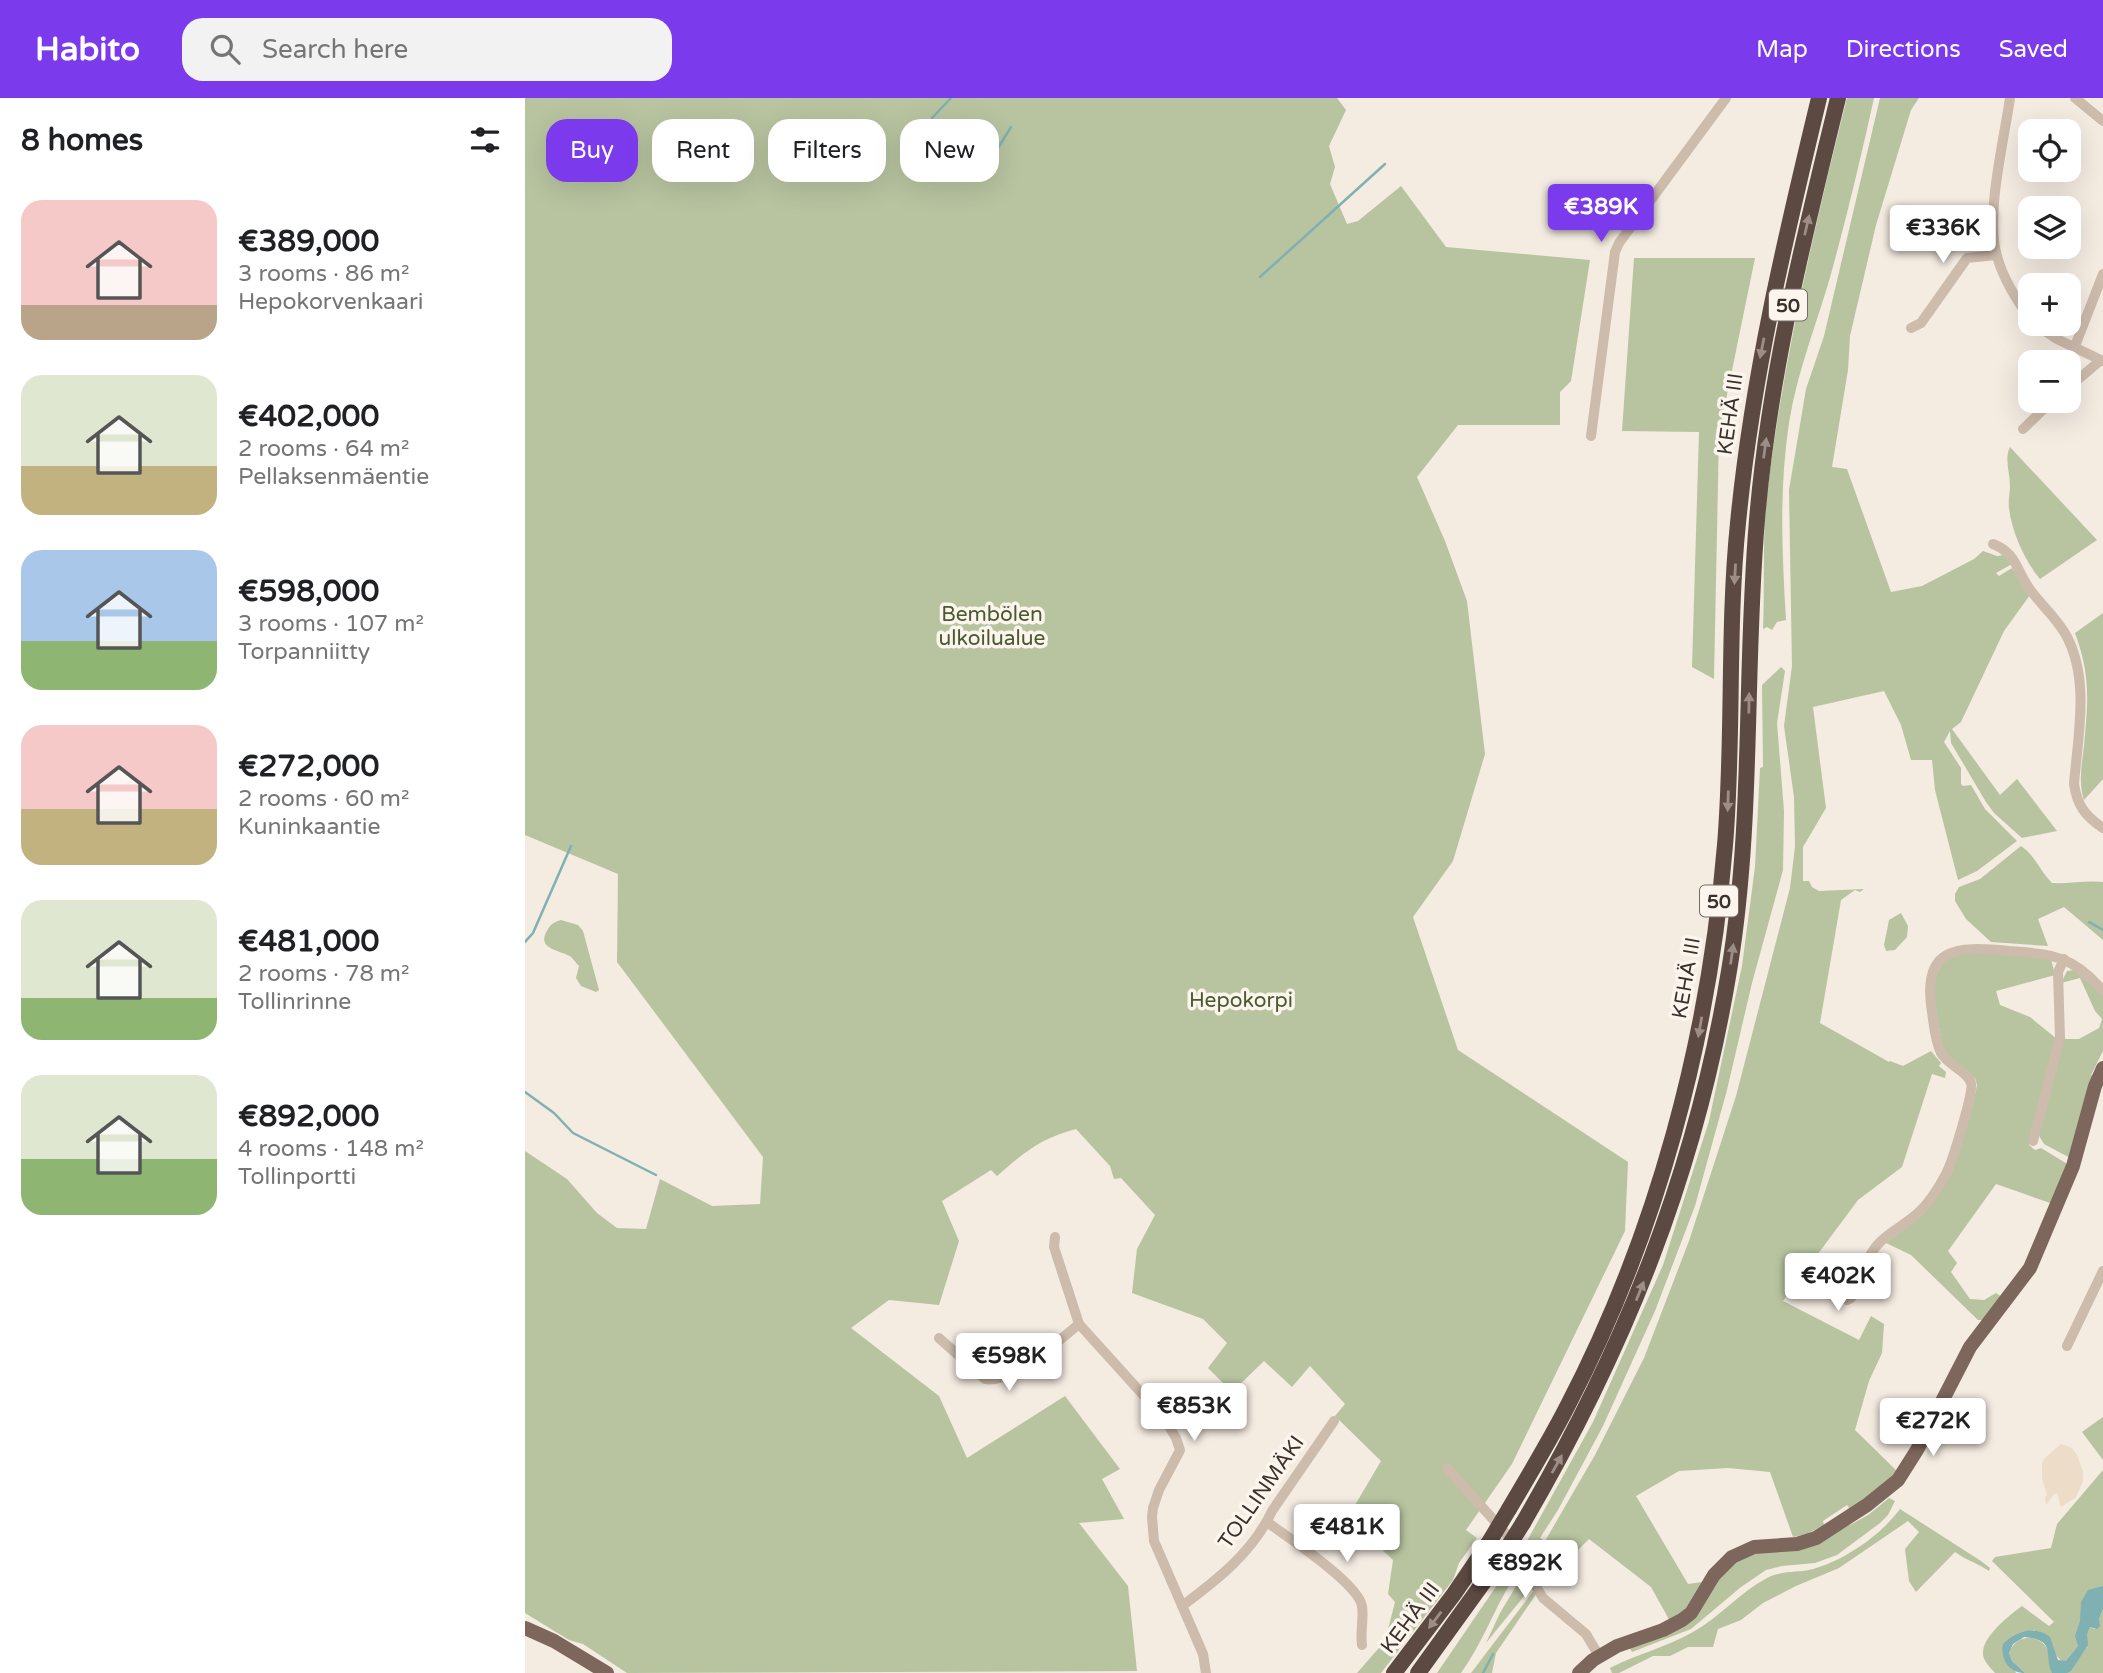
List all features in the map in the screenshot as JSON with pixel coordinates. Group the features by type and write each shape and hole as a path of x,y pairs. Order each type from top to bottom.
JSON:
{"highway":[{"name":"KEHÄ III","path":"1394,1673 1454,1594 1487,1544 1568,1405 1620,1290 1656,1191 1697,1042 1715,935 1725,844 1733,598 1744,466 1769,310 1819,98"},
{"name":"KEHÄ III","path":"1418,1673 1501,1559 1594,1393 1642,1285 1686,1156 1716,1040 1741,888 1747,804 1755,547 1773,385 1788,307 1839,98"}],"main road":[{"path":"1579,1673 1599,1656 1617,1646 1663,1630 1682,1620 1691,1613 1714,1575 1732,1557 1754,1547 1797,1544 1815,1538 1867,1505 1898,1480 1917,1450 1970,1347 2030,1268 2073,1166 2095,1086 2103,1068"},
{"path":"525,1628 554,1641 607,1673"}],"street":[{"path":"1591,436 1615,252 1726,98"},
{"path":"2010,98 1994,222 1996,255 2018,301"},
{"path":"2075,98 2103,121"},
{"path":"1912,328 1921,323 1967,258 1996,255"},
{"path":"2075,346 2103,274"},
{"path":"2054,336 2102,360 2081,377"},
{"path":"2023,429 2040,413"},
{"path":"1993,544 2005,549 2013,557 2029,588 2065,634 2072,649 2081,681 2075,797 2088,818 2103,828"},
{"path":"1854,1279 1879,1244 1920,1211 1946,1173 1972,1091 1968,1076 1950,1064 1940,1050 1928,990 1934,967 1943,957 1965,948 2024,952 2064,960 2087,972 2103,991"},
{"path":"2033,1141 2060,1038 2058,972 2064,960"},
{"path":"1055,1237 1054,1247 1079,1324 1164,1418 1176,1438 1180,1450 1159,1490 1151,1517 1154,1541 1203,1654 1206,1673"},
{"path":"2067,1346 2103,1271"},
{"path":"939,1338 985,1379 992,1381 1003,1378 1032,1360 1079,1324"},
{"name":"TOLLINMÄKI","path":"1182,1606 1231,1568 1267,1522 1334,1421"},
{"path":"1447,1468 1526,1556 1535,1585 1543,1598 1586,1634 1599,1656"},
{"path":"1267,1522 1356,1593 1362,1605 1362,1645"}],"green space":[{"name":"Bembölen ulkoilualue","path":"525,98 1337,98 1346,110 1329,146 1335,167 1330,184 1347,224 1358,221 1401,186 1446,247 1590,260 1571,381 1560,392 1560,425 1458,425 1417,477 1467,601 1485,754 1453,861 1413,917 1458,1050 1628,1162 1625,1231 1512,1464 1466,1530 1477,1538 1459,1563 1453,1580 1381,1673 1357,1673 1385,1641 1395,1602 1388,1594 1393,1560 1348,1517 1381,1461 1335,1416 1345,1404 1310,1366 1292,1387 1264,1361 1232,1392 1208,1368 1227,1343 1203,1319 1132,1293 1137,1249 1155,1215 1121,1178 1114,1179 1110,1166 1076,1129 1042,1142 997,1176 991,1170 942,1201 959,1241 939,1305 889,1300 851,1328 939,1396 967,1458 1065,1396 1120,1469 1102,1479 1124,1519 1079,1523 1128,1586 1137,1671 627,1673 583,1644 569,1640 525,1613 525,1151 567,1179 597,1213 617,1228 646,1229 660,1179 712,1206 760,1204 763,1157 617,962 618,874 525,835"},
{"path":"1847,98 1874,98 1843,230 1802,366 1789,423 1783,497 1786,620 1777,622 1772,630 1767,627 1763,629 1765,512 1774,445 1801,295"},
{"path":"1880,98 1919,98 1911,110 1876,225 1850,336 1848,370 1832,467 1847,469 1891,592 1922,586 1974,559 1983,551 1997,556 2004,555 2012,564 1996,573 1999,576 2012,568 2030,595 2004,631 1961,722 1952,729 2000,795 2017,779 2057,831 2022,838 1994,813 1951,743 1950,731 1944,742 1961,768 1961,784 1971,785 1985,809 2017,841 1977,871 1958,880 1935,790 1932,760 1911,760 1901,725 1884,691 1813,707 1826,808 1803,847 1803,881 1809,881 1812,887 1819,891 1864,889 1860,892 1855,890 1841,900 1820,1023 1889,1062 1903,1066 1931,1051 1941,1063 1939,1066 1946,1072 1945,1078 1932,1074 1902,1167 1858,1200 1783,1301 1859,1340 1871,1316 1884,1324 1882,1353 1869,1381 1855,1430 1899,1473 1868,1498 1849,1508 1847,1505 1823,1521 1824,1525 1807,1534 1793,1537 1770,1472 1728,1468 1679,1471 1636,1496 1688,1584 1702,1582 1685,1609 1671,1623 1651,1587 1589,1539 1541,1587 1523,1548 1593,1422 1663,1265 1709,1121 1742,966 1755,867 1760,768 1763,767 1762,685 1781,667 1785,671 1777,723 1784,811 1783,870 1752,983 1727,1090 1695,1206 1655,1311 1603,1426 1540,1538 1545,1541 1595,1455 1644,1358 1689,1241 1736,1096 1790,888 1795,847 1794,797 1784,726 1792,666 1789,490 1806,389 1824,336"},
{"path":"1634,258 1755,258 1719,434 1714,679 1692,667 1699,432 1622,431"},
{"path":"2010,447 2097,540 2040,579 2029,564 2013,527 2007,461"},
{"path":"2103,613 2103,779 2084,800 2081,773 2087,689 2084,663 2075,633"},
{"path":"2021,846 2030,853 2052,883 2103,882 2103,940 2064,907 2038,919 2048,946 1991,942 1966,919 1955,901 1959,887 1980,879"},
{"path":"1901,913 1908,926 1907,937 1895,950 1886,951 1884,945 1889,920"},
{"path":"561,920 578,925 583,931 599,990 596,992 581,986 576,978 579,966 571,957 551,948 544,941 549,927"},
{"path":"1968,951 2051,959 2055,975 1996,991 2000,1005 2030,1017 2057,1039 2029,1145 2035,1150 2041,1148 2069,1165 2053,1204 1996,1184 1948,1251 1957,1263 1951,1272 1970,1299 1984,1300 1996,1293 2002,1297 1983,1320 1978,1320 1911,1255 1886,1243 1921,1216 1972,1108 1977,1085 1975,1078 1949,1059 1943,1048 1933,997 1933,982 1944,960"},
{"path":"2074,970 2103,995 2103,1051 2091,1075 2093,1076 2072,1159 2044,1144 2038,1134 2062,1039 2079,1039 2099,1028 2102,1019 2095,1011 2080,978 2061,983 2067,971"},
{"path":"2103,1417 2103,1460 2082,1432"},
{"path":"2103,1470 2103,1591 2078,1646 2066,1662 2062,1662 2034,1630 2004,1646 2016,1673 1995,1673 1984,1659 1984,1647 2004,1620 2022,1606 2049,1626 2054,1622 1992,1561 1995,1557 2051,1548 2057,1524"},
{"path":"1889,1498 1895,1501 1888,1515 1837,1555 1815,1563 1766,1570 1691,1629 1632,1652 1629,1647 1668,1632 1734,1561 1848,1522 1850,1525"},
{"path":"1900,1509 1981,1561 1990,1568 1989,1571 1955,1552 1916,1592 1909,1581 1905,1549 1919,1532 1908,1521 1839,1568 1796,1586 1763,1603 1741,1620 1718,1629 1713,1647 1688,1647 1670,1656 1653,1656 1619,1673 1612,1673 1610,1668 1693,1632 1767,1578 1813,1569 1850,1553 1873,1537"},
{"path":"1519,1553 1533,1585 1486,1643 1518,1583 1513,1579 1461,1673 1437,1673"},
{"path":"1535,1589 1537,1593 1496,1653 1492,1673 1471,1673"},
{"path":"2103,1609 2103,1673 2025,1673 2012,1661 2009,1653 2013,1645 2019,1640 2033,1638 2045,1645 2049,1660 2071,1666 2087,1647 2085,1636 2090,1627 2095,1629"}],"shaded area":[{"path":"2061,1444 2072,1448 2077,1455 2083,1481 2076,1497 2061,1507 2057,1493 2046,1505 2042,1463"}],"water":[{"path":"2103,1586 2100,1626 2097,1629 2090,1627 2087,1634 2088,1645 2071,1671 2052,1673 2045,1645 2024,1637 2013,1644 2009,1653 2012,1661 2025,1673 2010,1668 2004,1660 2003,1644 2026,1631 2038,1631 2050,1637 2058,1660 2066,1661 2078,1646 2075,1636 2080,1621 2081,1602 2088,1590"}],"waterway":[{"path":"951,98 932,118 941,142 984,146 995,153 1011,127"},
{"path":"1260,277 1385,164"},
{"path":"525,942 533,933 571,846"},
{"path":"2089,922 2103,930"},
{"path":"525,1092 554,1113 573,1133 656,1175"},
{"path":"1483,1673 1493,1654"}],"park label":[{"name":"Hepokorpi","path":"1241,1000"}]}
